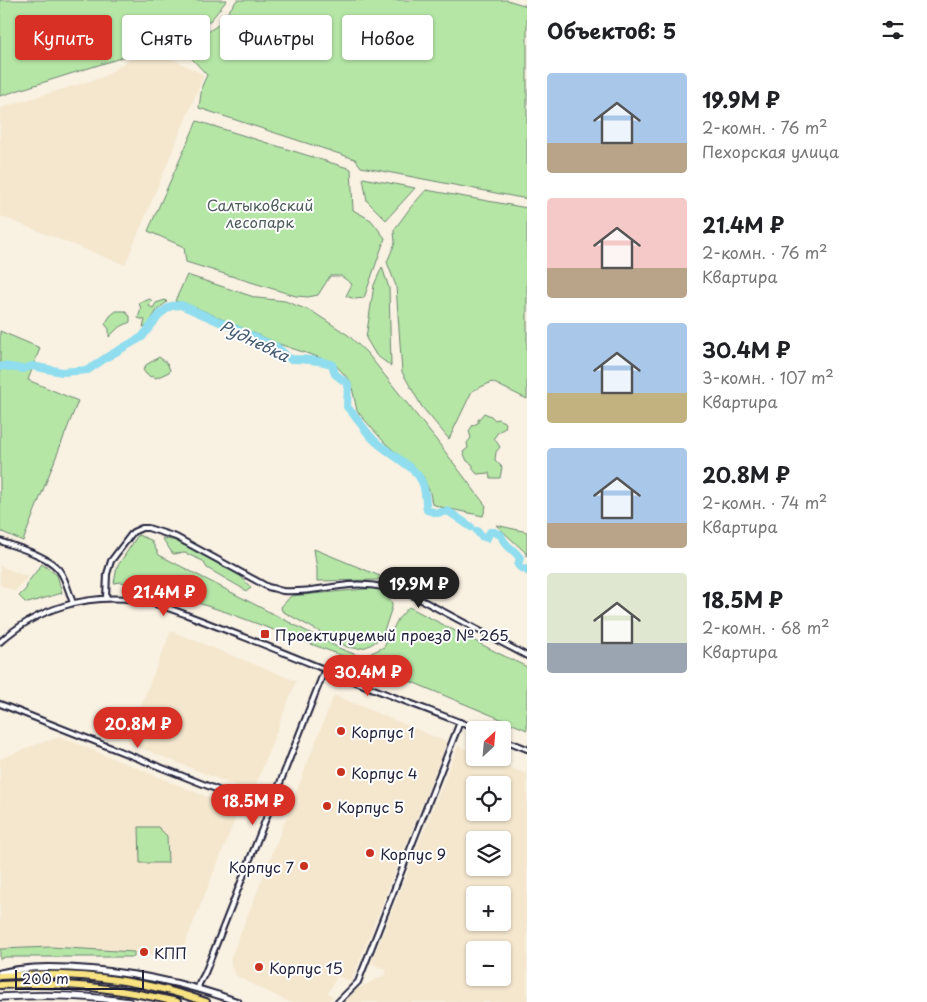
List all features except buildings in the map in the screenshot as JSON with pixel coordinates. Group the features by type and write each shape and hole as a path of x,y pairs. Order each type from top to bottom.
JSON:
{"highway":[{"path":"0,974 55,975 106,979 166,990 206,1002"},
{"path":"0,986 19,984 85,986 117,990 177,1002"}],"main road":[{"path":"0,997 62,995 130,1002"}],"street":[{"path":"106,598 107,574 111,561 133,532 142,528 148,528 176,537 268,587 282,591 351,585 373,585 396,589 414,596 527,656"},
{"path":"0,541 54,564 61,572 73,603"},
{"path":"0,642 11,632 37,616 55,608 106,598 138,600 162,606 466,724"},
{"path":"198,989 325,669"},
{"path":"0,704 270,810"},
{"path":"338,1002 358,982 460,722"},
{"path":"511,743 527,749"},
{"path":"0,974 31,967 87,969 176,983 238,1002"}],"shaded area":[{"path":"128,60 175,60 204,75 125,265 0,216 0,108 103,77"},
{"path":"0,566 28,577 15,591 0,585"},
{"path":"171,631 296,681 255,787 248,791 126,742"},
{"path":"334,695 447,742 351,982 337,976 328,993 333,996 328,1002 289,1002 236,976 231,966 231,957"},
{"path":"61,737 239,810 184,946 172,955 158,956 51,947 0,949 0,759"},
{"path":"458,746 466,749 466,766 507,766 527,774 527,1002 345,1002 357,989 385,975 387,970 371,963"}],"green space":[{"path":"0,0 227,0 210,21 210,15 122,15 122,58 0,96"},
{"path":"237,0 507,0 527,6 527,199 361,167 355,159 199,108 202,86 207,75 193,60 210,60 210,30 220,22 220,60 332,60 332,15 226,15"},
{"name":"Салтыковский лесопарк","path":"197,121 351,169 353,210 371,220 385,238 364,298 355,299 346,296 352,284 341,276 330,276 318,295 308,297 296,296 186,262 184,247 148,231"},
{"path":"363,178 415,188 386,220 367,201"},
{"path":"426,190 527,208 527,399 492,382 472,391 449,439 422,407 402,372 396,286 387,262 395,243 394,230"},
{"path":"382,267 389,288 391,366 376,355 366,338 374,285"},
{"path":"187,275 257,298 285,301 313,312 348,335 367,353 486,506 483,516 432,504 423,476 385,443 357,411 351,382 333,362 279,344 197,308 175,301"},
{"path":"150,299 152,301 149,306 153,308 156,303 165,300 167,302 157,310 148,325 143,327 145,320 138,318 141,309 139,303"},
{"path":"116,311 126,311 130,316 130,322 118,328 109,337 109,329 105,324"},
{"path":"0,331 40,348 28,380 78,401 23,541 0,531"},
{"path":"159,357 167,363 170,370 156,378 151,377 143,370 146,365"},
{"path":"484,413 495,420 498,419 506,423 505,428 498,432 494,438 500,447 496,452 495,460 502,467 500,478 490,478 489,473 477,474 463,452 468,448 467,443 471,438 469,431 473,425 478,423 478,420"},
{"path":"496,525 527,532 527,556 525,552"},
{"path":"138,535 151,540 159,555 341,649 357,655 365,656 384,647 398,619 409,607 527,667 527,730 511,723 511,721 505,721 412,682 226,612 141,585 114,583 117,567"},
{"path":"162,538 176,541 238,573 251,588 247,591 207,568 203,561 185,553 173,554"},
{"path":"314,549 380,576 378,580 317,581"},
{"path":"42,564 57,575 62,593 28,603 25,602 19,596 26,589 28,582"},
{"path":"380,588 392,603 392,607 382,637 362,648 347,647 282,611 281,607 291,596"},
{"path":"139,827 158,827 167,836 168,863 140,863"},
{"path":"51,947 134,952 134,957 5,957 0,959 0,949"}],"waterway":[{"name":"Рудневка","path":"0,367 23,369 32,366 62,372 88,370 142,337 161,313 171,306 181,305 277,347 290,359 332,364 335,374 348,384 347,407 374,440 412,469 423,483 427,510 437,513 448,511 471,527"},
{"name":"Рудневка","path":"477,531 481,536 487,538 490,532 501,535 504,542 520,558 518,565 527,571"}],"place":[{"name":"Проектируемый проезд № 265","path":"265,634"},
{"name":"Корпус 1","path":"341,731"},
{"name":"Корпус 4","path":"341,772"},
{"name":"Корпус 5","path":"327,806"},
{"name":"Корпус 9","path":"370,853"},
{"name":"Корпус 7","path":"304,866"},
{"name":"КПП","path":"144,952"},
{"name":"Корпус 15","path":"259,967"}]}
